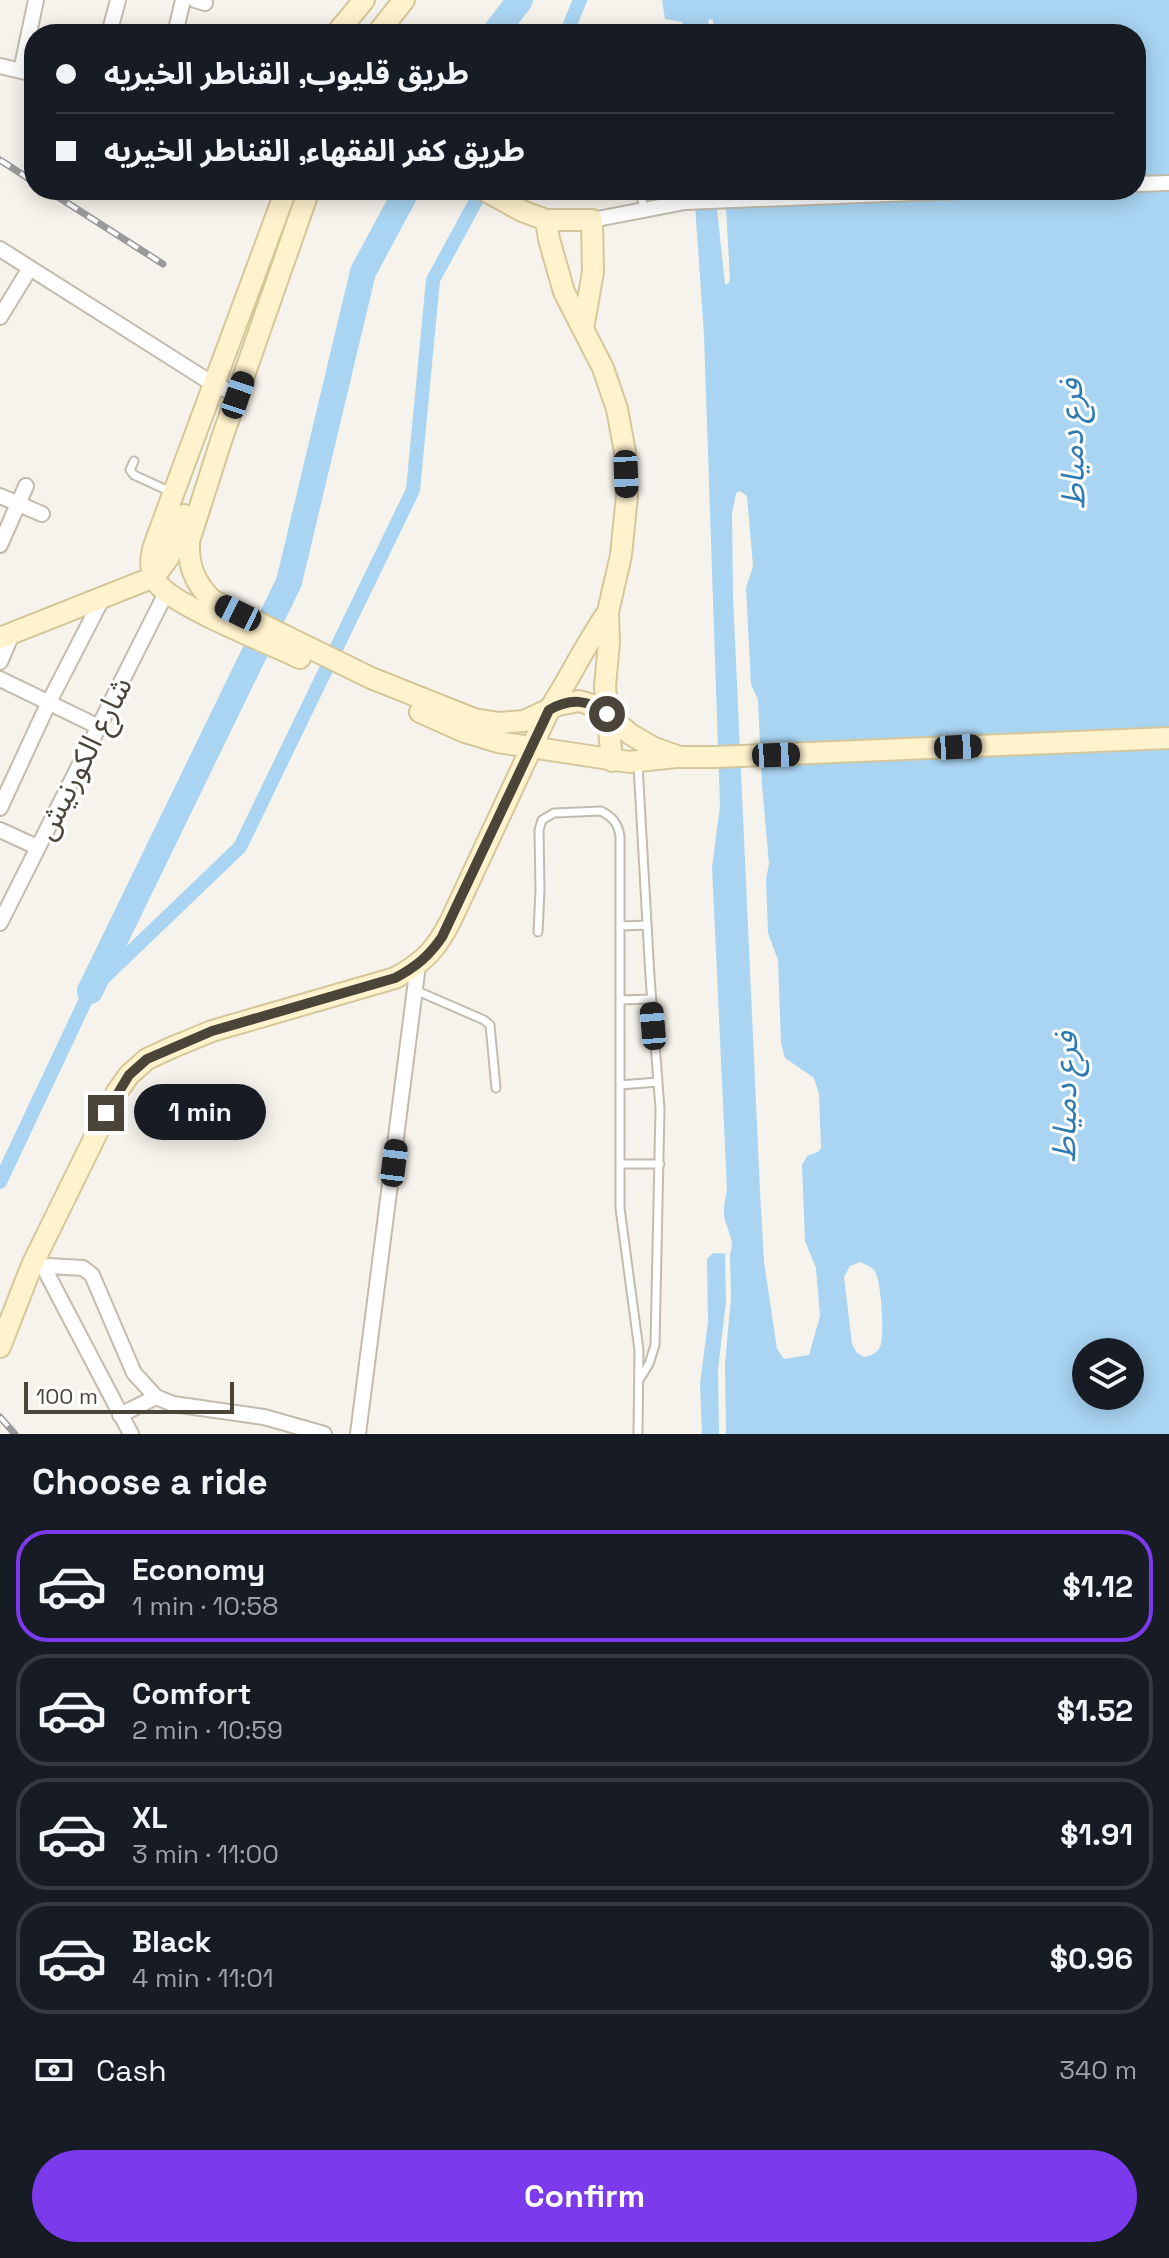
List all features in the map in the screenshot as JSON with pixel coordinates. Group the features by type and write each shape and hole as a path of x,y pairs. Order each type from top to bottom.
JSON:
{"main road":[{"path":"385,24 404,0"},
{"path":"343,24 357,2"},
{"path":"282,200 152,552 160,585 189,606 368,683 461,715 486,722 524,721 568,702 579,701 599,707 641,742 680,757"},
{"path":"306,200 189,541 195,578 212,600 476,736 612,761 638,763 680,757 1169,738"},
{"path":"502,200 546,220 592,220 593,272 583,329"},
{"path":"546,220 564,292 603,368 625,452 627,496 621,555 608,612 605,686 612,761"},
{"path":"160,585 207,452 222,438"},
{"path":"6,636 102,599 160,585"},
{"path":"0,1347 117,1092 129,1075 147,1059 212,1031 395,978 418,965 432,952 442,937 549,710 608,612"}],"street":[{"path":"33,24 36,0"},
{"path":"112,24 118,0"},
{"path":"177,24 183,0"},
{"path":"0,66 24,71"},
{"path":"1146,184 1169,183"},
{"path":"592,220 685,202 735,200"},
{"path":"0,249 213,384 238,395"},
{"path":"0,317 30,268"},
{"path":"0,545 26,486"},
{"path":"0,496 42,514"},
{"name":"شارع الكورنيش","path":"0,923 99,727 160,585"},
{"path":"0,808 49,702 102,599"},
{"path":"0,662 6,636"},
{"path":"0,679 99,727"},
{"path":"0,830 37,847"},
{"path":"358,1434 418,965"},
{"path":"38,1265 83,1268 92,1275 134,1373 156,1397 173,1404 264,1417 324,1434"},
{"path":"38,1265 131,1434"},
{"path":"120,1415 156,1397"}],"lane":[{"path":"642,200 644,210"},
{"path":"134,461 130,470 134,475 173,493"},
{"path":"638,763 658,1082 660,1164 655,1345 649,1364 639,1380"},
{"path":"538,932 540,825 550,814 601,811 612,818 619,829 622,1236 636,1328 638,1434"},
{"path":"620,926 647,925"},
{"path":"415,990 490,1025 496,1088"},
{"path":"620,1000 651,999"},
{"path":"620,1085 658,1082"},
{"path":"620,1164 660,1164"}],"water":[{"name":"فرع دمياط","path":"662,0 1169,0 1169,1434 702,1434 700,1384 708,1322 707,1259 713,1253 730,1254 732,1244 724,1212 727,1189 712,867 720,806 704,335 695,200 716,200 725,284 728,284 726,200 1146,200 1146,24 713,24 709,19 708,24 682,24 665,19","holes":["740,491 747,496 753,566 746,588 751,684 758,700 769,864 766,879 768,933 778,960 781,1043 785,1058 814,1078 819,1094 821,1148 807,1156 802,1165 805,1241 816,1268 820,1316 809,1355 784,1359 777,1349 764,1262 760,1191 733,596 732,514 736,493","860,1262 872,1268 879,1288 881,1341 877,1351 864,1357 857,1353 852,1344 844,1277 850,1266"]}],"pier":[{"path":"725,1254 730,1254 731,1298 725,1363 726,1434 719,1434 718,1369 726,1302"}],"waterway":[{"path":"502,24 520,0"},
{"path":"570,24 580,0"},
{"path":"90,991 289,582 363,272 402,200"},
{"path":"0,1182 90,991 240,847 413,490 433,280 477,200"}],"railway":[{"path":"0,160 24,176"},
{"path":"63,200 163,264"},
{"path":"0,1417 15,1434"}],"route":[{"path":"106,1113 129,1075 147,1059 212,1031 395,978 418,965 442,937 549,710 579,701 599,707 607,714"}]}
